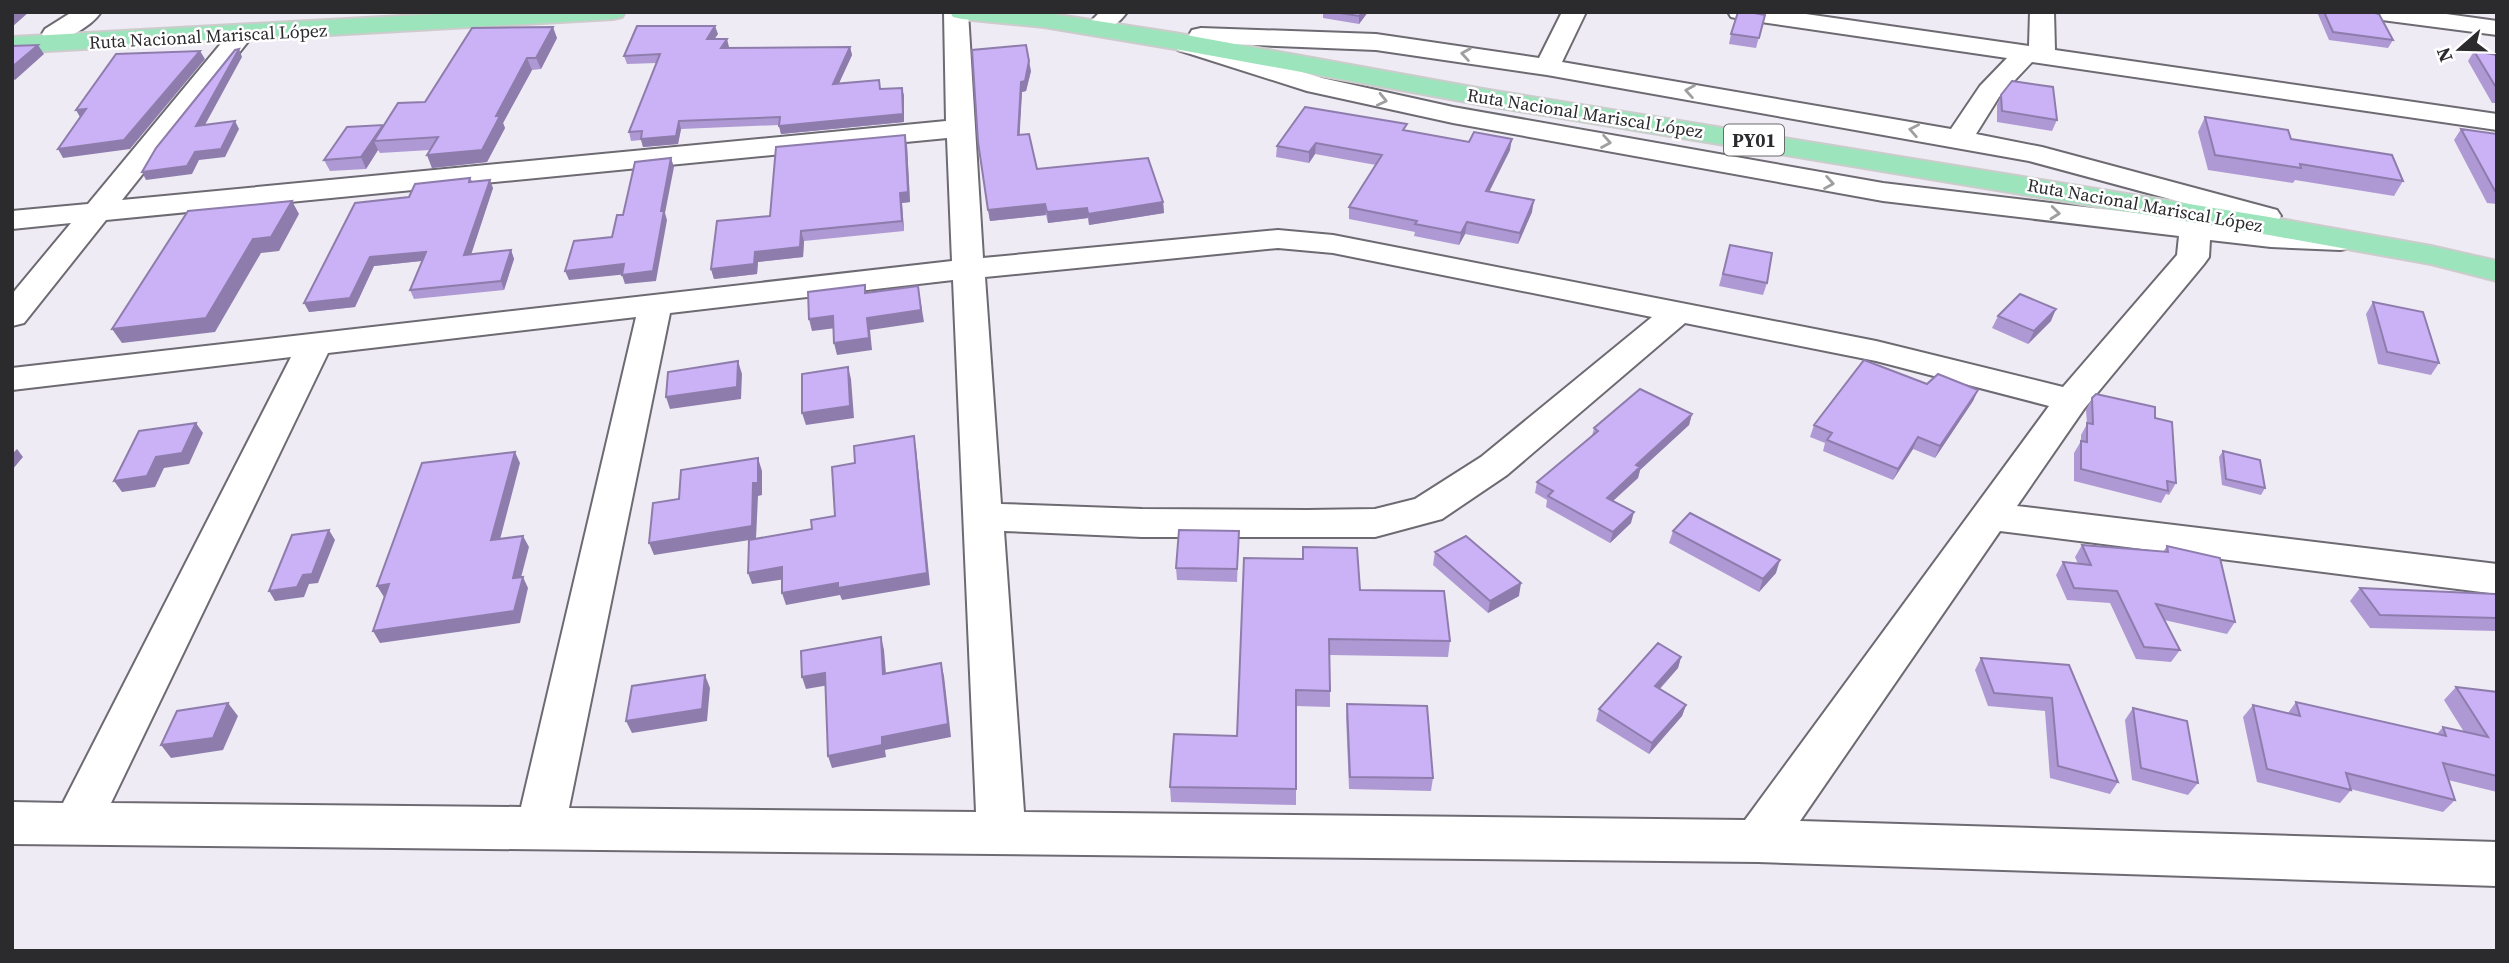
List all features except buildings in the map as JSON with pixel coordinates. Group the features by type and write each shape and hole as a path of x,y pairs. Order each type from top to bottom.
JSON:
{"highway":[{"name":"Ruta Nacional Mariscal López","path":"12,37 165,30 344,15 464,12"},
{"name":"Ruta Nacional Mariscal López","path":"12,46 207,36 251,23 408,25 613,12"},
{"path":"962,12 1178,38"},
{"path":"1028,12 1108,17 1178,38"},
{"path":"207,36 344,15 408,25"},
{"path":"165,30 251,23"},
{"name":"Ruta Nacional Mariscal López","path":"1306,68 2088,191 2266,216 2497,255"},
{"name":"Ruta Nacional Mariscal López","path":"2088,191 2431,255 2497,271"}],"street":[{"path":"54,34 89,12"},
{"path":"956,12 960,128 985,517 1001,832"},
{"path":"1547,67 1574,12"},
{"path":"1740,12 2497,121"},
{"path":"1959,138 1989,92 2033,55 2042,12"},
{"path":"2375,12 2497,28"},
{"path":"12,316 251,23"},
{"path":"1178,38 1346,40 1447,51 1959,138 2088,191 2195,228 2271,237 2347,241"},
{"path":"1178,38 1306,68 1454,115 1870,190 2088,191"},
{"path":"1306,68 1346,40"},
{"path":"12,220 960,128"},
{"path":"1759,841 2071,401 2193,257 2195,228"},
{"path":"12,379 969,269 1278,239 1333,244 1847,343 2006,382 2071,401"},
{"path":"541,827 655,305"},
{"path":"985,517 1142,523 1375,523 1428,509 1494,466 1678,312"},
{"path":"77,823 315,344"},
{"path":"1990,516 2497,579"},
{"path":"12,822 1759,841 2497,864"}]}
